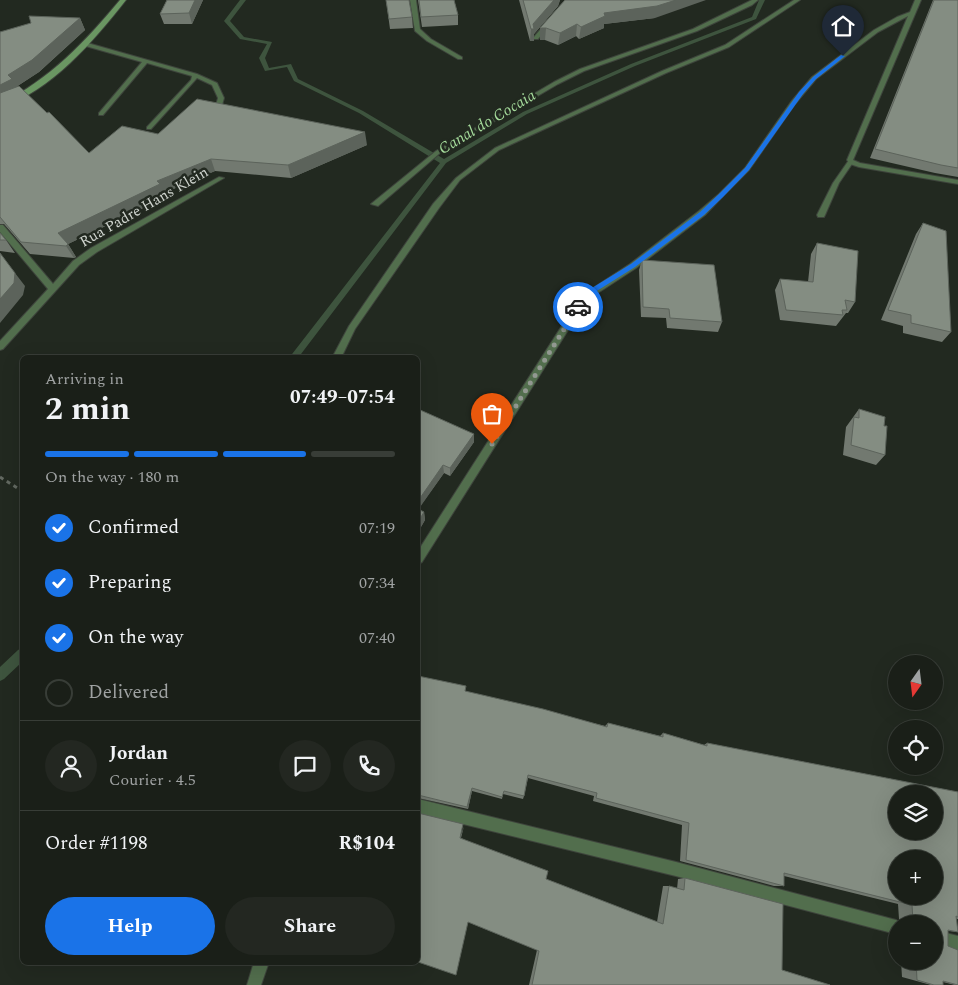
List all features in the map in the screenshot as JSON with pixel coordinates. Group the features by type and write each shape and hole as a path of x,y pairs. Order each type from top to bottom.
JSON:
{"main road":[{"path":"0,106 38,86 57,71 123,0"}],"street":[{"path":"413,0 418,30 429,40 460,58"},
{"path":"375,204 438,152 556,83 582,70 696,30 750,4 754,0"},
{"path":"338,355 352,328 436,206 458,179 497,149 664,72 727,46 797,0"},
{"path":"821,215 836,183 851,161 918,0"},
{"path":"420,556 516,408 584,298 594,289 633,266 721,196 747,169 814,78 876,31 899,18 913,13"},
{"path":"536,38 549,22"},
{"path":"84,44 194,75 215,84 221,98 219,105"},
{"path":"101,114 146,61"},
{"path":"149,128 194,80 194,75"},
{"path":"851,161 858,165 958,182"},
{"name":"Rua Padre Hans Klein","path":"0,347 76,263 94,250 221,178"},
{"path":"0,227 52,288"},
{"path":"420,806 676,869 888,925"},
{"path":"943,939 958,943"},
{"path":"254,985 261,965"}],"path":[{"path":"0,478 20,490"}],"building":[{"path":"167,0 195,0 189,13 160,14"},
{"path":"386,0 409,0 412,17 389,19"},
{"path":"419,0 454,0 458,15 421,17"},
{"path":"523,0 554,0 533,24 534,29 531,29"},
{"path":"565,0 676,0 657,6 604,13 605,16 581,27 577,24 560,33 540,28"},
{"path":"934,0 958,0 958,168 875,149"},
{"path":"29,16 80,18 32,60 8,75 12,79 0,85 0,32 31,23"},
{"path":"19,86 47,113 49,112 89,153 122,126 158,134 197,99 365,132 288,165 211,159 157,181 160,184 58,233 68,244 66,246 21,242 0,217 0,93"},
{"path":"923,223 946,231 951,332 911,323 911,315 888,310"},
{"path":"0,233 6,240 0,240"},
{"path":"817,243 858,251 855,302 845,300 847,310 842,310 843,315 786,310 780,279 813,282"},
{"path":"0,253 15,273 14,283 0,299"},
{"path":"642,260 714,265 722,322 670,318 669,309 643,307"},
{"path":"859,409 885,417 884,426 887,426 885,455 851,445 854,417 859,418"},
{"path":"420,410 474,434 450,468 443,465 420,498"},
{"path":"420,510 424,512 420,519"},
{"path":"420,676 466,686 465,691 543,709 607,727 608,723 663,737 663,733 707,746 707,743 922,785 888,785 888,840 943,840 943,789 958,792 958,917 956,916 958,932 948,930 948,946 958,950 958,985 943,981 943,985 934,985 917,980 916,970 943,970 943,915 913,915 912,905 943,905 943,850 888,850 888,899 784,873 784,886 686,860 689,823 596,798 597,793 528,775 524,796 504,791 502,797 472,788 467,807 420,795"},
{"path":"420,813 463,824 460,838 548,871 546,879 663,924 669,886 684,890 685,878 783,904 782,970 830,985 532,985 539,951 468,922 456,975 420,963"}],"waterway":[{"path":"243,0 227,21 242,38 270,43 262,58 267,70 289,65 296,80 361,112 444,162"},
{"name":"Canal do Cocaia","path":"444,162 525,113 633,65 754,18 762,0"},
{"name":"Canal do Cocaia","path":"295,355 444,162"},
{"name":"Canal do Cocaia","path":"0,675 20,656"}],"way so far":[{"path":"492,444 578,307"}],"route":[{"path":"578,307 594,289 633,266 721,196 747,169 801,93 814,78 843,56"}]}
